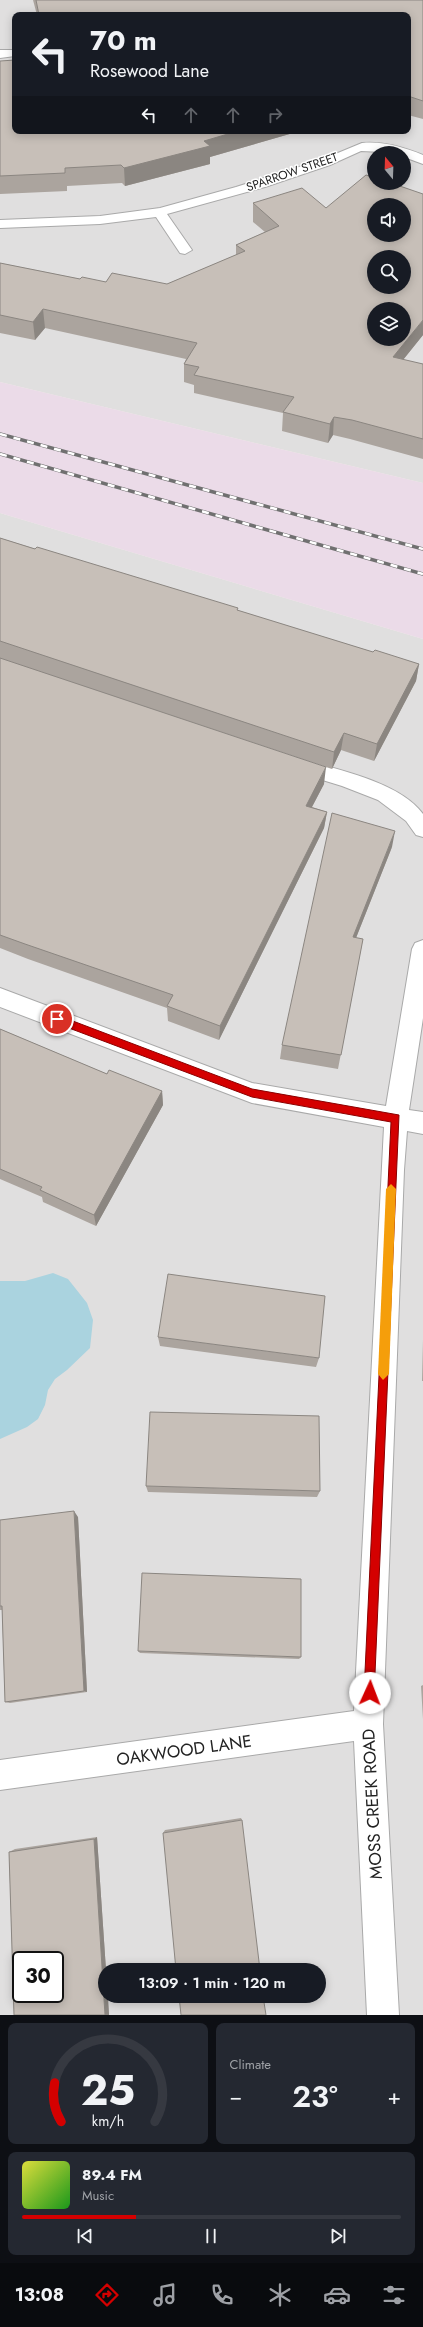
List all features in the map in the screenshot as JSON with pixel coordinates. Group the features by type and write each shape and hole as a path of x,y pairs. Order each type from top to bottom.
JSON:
{"street":[{"path":"0,54 12,53"},
{"name":"SPARROW STREET","path":"0,224 112,218 159,212 242,190 330,161 360,148 376,146 394,149 423,160"},
{"path":"159,212 185,250"},
{"path":"280,759 394,799 418,818 423,829"},
{"name":"MOSS CREEK ROAD","path":"383,2015 368,1724 396,1118 423,949"},
{"path":"0,997 252,1093 423,1123"},
{"name":"OAKWOOD LANE","path":"0,1775 368,1724"}],"shaded area":[{"path":"0,0 423,0 423,483 0,382"},
{"path":"0,382 423,483 423,639 0,513"},
{"path":"0,513 423,639 423,2015 0,2015"}],"water":[{"path":"53,1273 68,1279 87,1303 93,1320 90,1348 67,1370 55,1379 48,1390 45,1405 38,1419 27,1427 0,1439 0,1281 25,1281"}],"building":[{"path":"36,0 423,0 423,101 411,97 411,12 38,12"},
{"path":"12,60 12,134 228,134 204,141 210,146 124,168 121,165 65,168 65,173 0,176 0,61"},
{"path":"366,175 367,190 411,190 423,194 423,320 411,335 411,302 367,302 367,346 402,346 393,357 423,364 423,439 352,420 334,417 330,424 283,412 294,397 194,375 199,367 184,364 197,343 43,309 33,322 0,315 0,263 80,279 82,277 106,282 112,273 167,284 245,251 236,245 279,226 253,203 302,188 326,208"},
{"path":"0,538 35,549 37,547 238,608 237,610 373,652 375,650 419,664 377,744 344,733 334,752 0,641"},
{"path":"0,658 326,767 306,806 327,812 220,1026 167,1006 173,995 0,935"},
{"path":"332,813 395,831 353,937 363,939 341,1055 282,1045"},
{"path":"0,1029 107,1074 109,1070 162,1091 94,1215 40,1190 42,1187 0,1169"},
{"path":"168,1274 325,1296 319,1358 158,1337"},
{"path":"150,1412 319,1416 320,1491 146,1486"},
{"path":"74,1511 84,1691 5,1702 2,1606 0,1606 0,1520"},
{"path":"142,1573 301,1579 301,1657 138,1651"},
{"path":"242,1820 259,1963 175,1963 163,1833"},
{"path":"94,1839 102,1963 98,1963 98,2003 104,2003 105,2015 14,2015 14,2003 64,2003 64,1951 12,1951 9,1852"},
{"path":"180,2003 264,2003 266,2015 181,2015"}],"railway":[{"path":"0,434 423,549"},
{"path":"0,454 423,574"}],"slow traffic":[{"path":"383,1374 391,1189"}],"route":[{"path":"57,1019 184,1069 252,1093 396,1118 392,1170 370,1693"}]}
